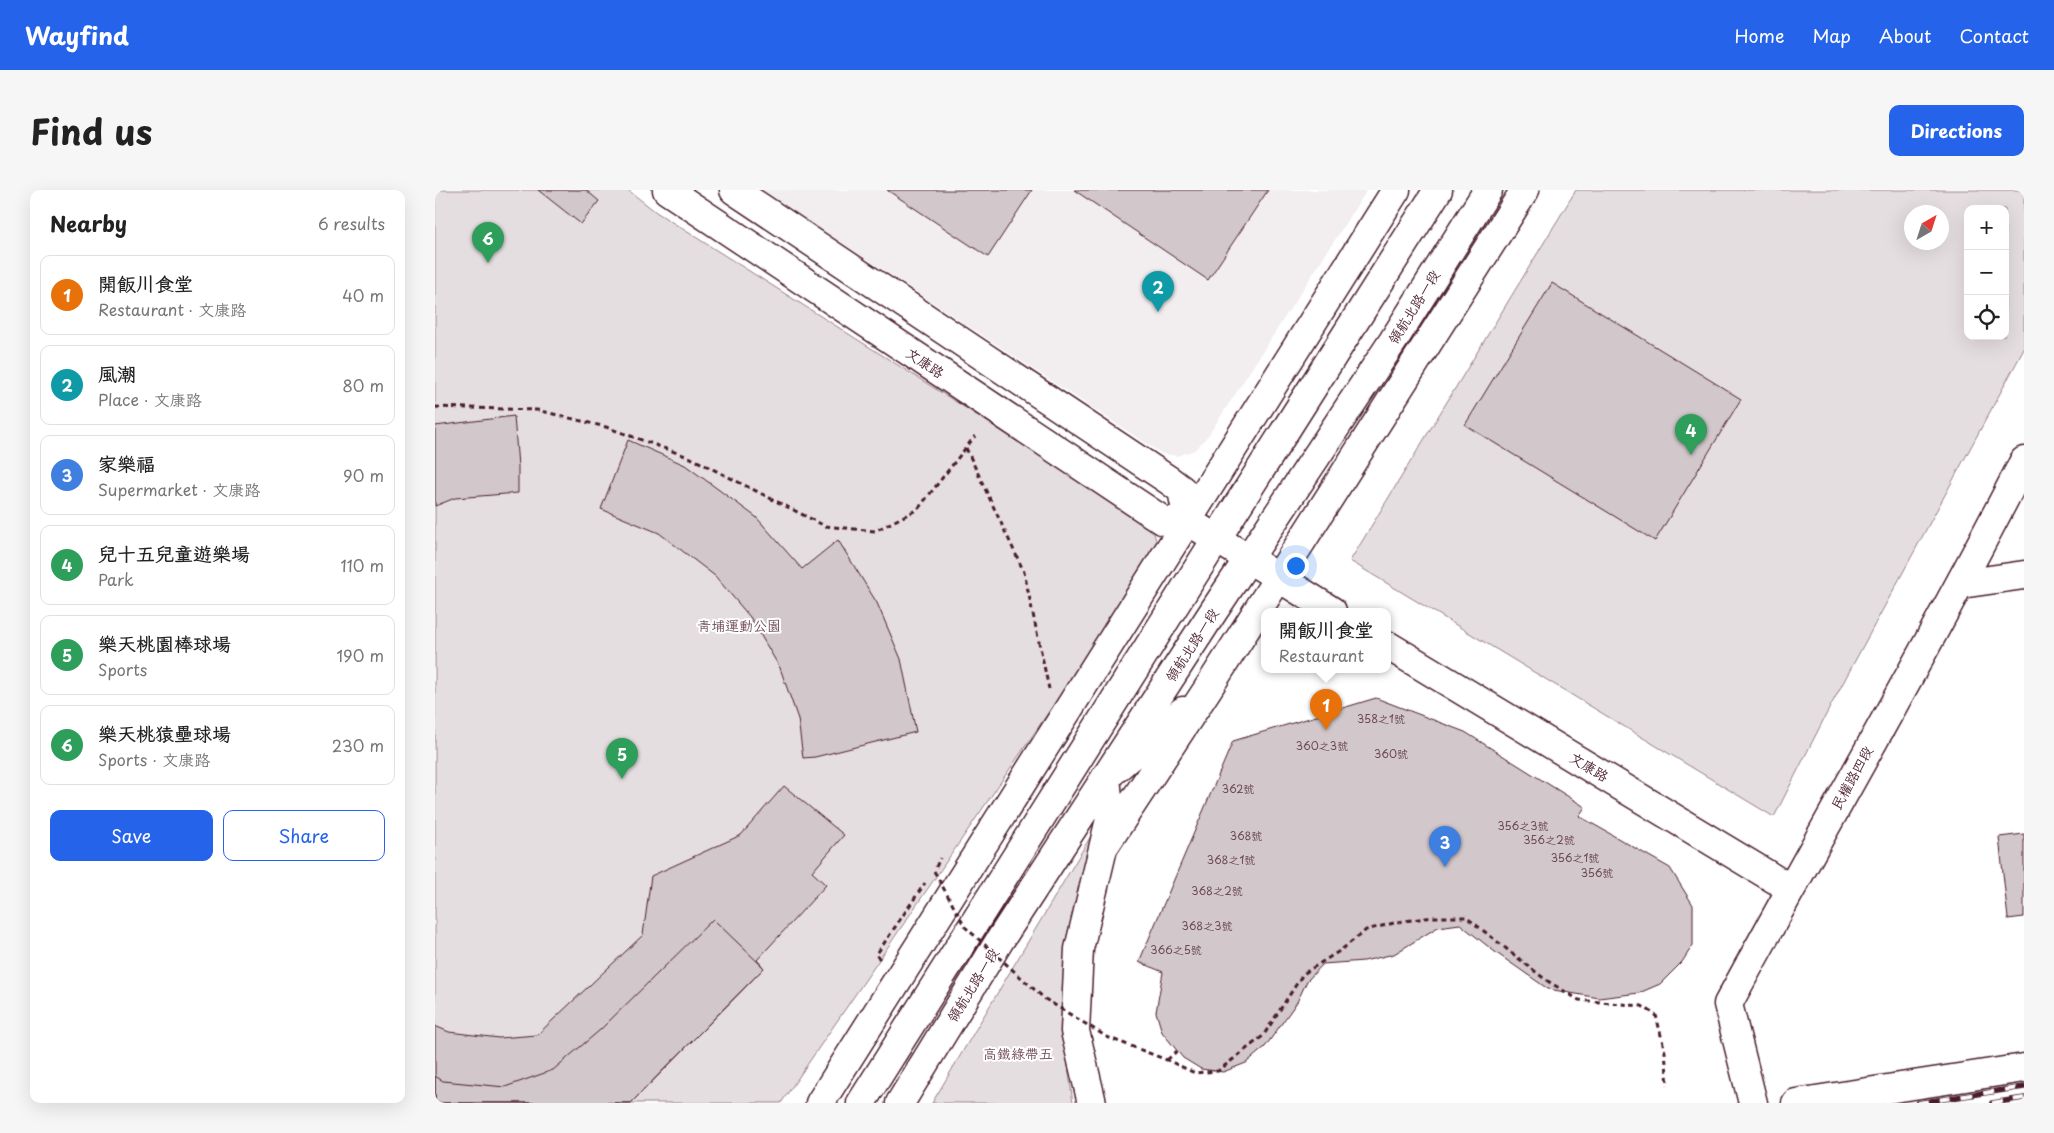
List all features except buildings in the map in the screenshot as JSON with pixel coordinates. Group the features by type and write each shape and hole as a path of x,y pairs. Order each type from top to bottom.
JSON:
{"street":[{"name":"文康路","path":"667,190 1149,512 1164,521 1188,521 1249,558 1277,579 1327,608"},
{"path":"734,190 1170,481 1182,490 1188,521"},
{"path":"820,1103 1396,190"},
{"path":"861,1103 1439,190"},
{"name":"領航北路一段","path":"901,1103 1000,940 1393,341 1488,190"},
{"path":"1105,845 1207,690 1525,190"},
{"name":"民權路四段","path":"1753,1103 1727,1004 1961,584 2024,462"},
{"path":"1961,584 2024,574"},
{"name":"文康路","path":"1391,647 1791,889"},
{"path":"1092,1103 1075,1031 1078,958 1110,820 1106,777 1207,690"},
{"path":"1796,1103 2024,1068"}],"path":[{"path":"435,407 537,410 606,428 691,458 825,526 875,531 918,509 975,436"},
{"path":"966,448 1024,572 1049,689"},
{"path":"934,871 965,927 1045,999 1107,1037 1195,1073 1218,1071 1263,1036 1303,974 1341,950 1366,930 1433,917 1466,917 1545,980 1579,1000 1642,1006 1656,1015 1665,1052 1668,1085"},
{"path":"876,955 927,880"},
{"path":"1167,1060 1177,1052"}],"shaded area":[{"path":"762,190 1367,190 1210,433 1195,450 1177,456 1162,454"}],"green space":[{"name":"青埔運動公園","path":"435,190 628,190 656,212 1152,526 1159,551 781,1103 435,1103"},
{"path":"1576,190 2024,190 2024,349 1830,707 1774,817 1350,561"},
{"name":"高鐵綠帶五","path":"1098,824 1065,1044 1073,1103 932,1103"}],"railway":[{"path":"1918,1103 2024,1087"},
{"path":"1992,1103 2024,1098"}],"place":[{"name":"樂天桃猿壘球場","path":"488,263"},
{"name":"風潮","path":"1158,312"},
{"name":"兒十五兒童遊樂場","path":"1691,455"},
{"name":"開飯川食堂","path":"1326,730"},
{"name":"樂天桃園棒球場","path":"622,779"},
{"name":"家樂福","path":"1445,867"}]}
